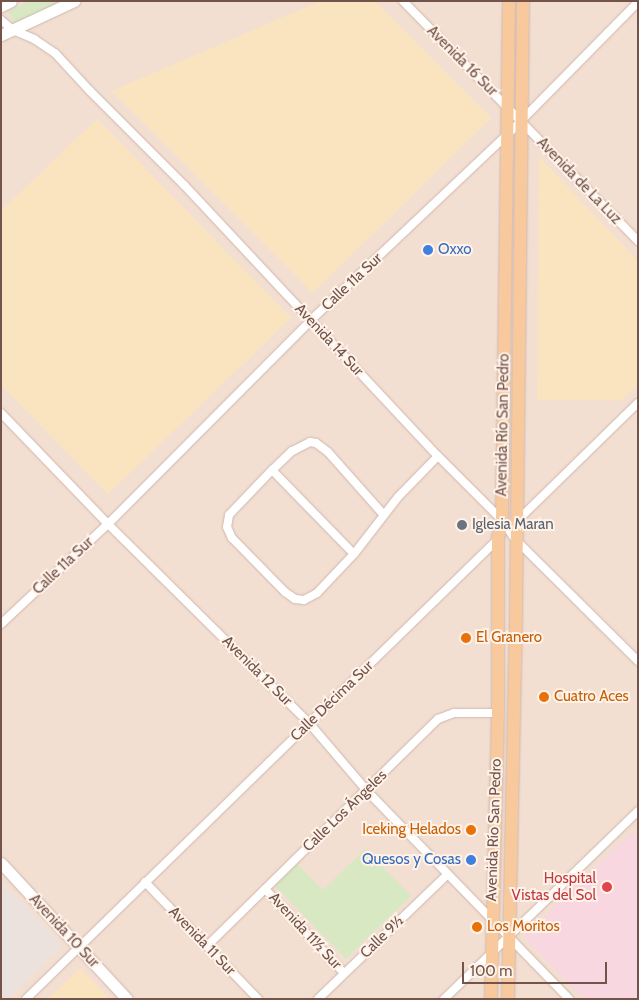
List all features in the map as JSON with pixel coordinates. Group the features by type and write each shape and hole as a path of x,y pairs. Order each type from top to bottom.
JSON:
{"main road":[{"path":"1,6 11,1"},
{"path":"1,35 74,1"},
{"name":"Avenida Río San Pedro","path":"508,999 510,528 509,1"},
{"name":"Avenida Río San Pedro","path":"491,999 498,713 498,538 510,528 523,1"},
{"name":"Avenida 10 Sur","path":"1,863 127,999"}],"street":[{"name":"Avenida 16 Sur","path":"403,1 520,121"},
{"name":"Calle 11a Sur","path":"1,624 108,524 310,321 508,134 638,2"},
{"name":"Avenida 14 Sur","path":"1,20 12,30 34,39 55,53 90,91 184,185 438,456 638,661"},
{"name":"Avenida de La Luz","path":"520,121 638,241"},
{"path":"510,528 638,403"},
{"name":"Avenida 12 Sur","path":"1,413 108,524 309,723 367,791 569,999"},
{"path":"383,514 328,452 316,443 310,442 298,446 272,470 229,515 227,527 232,538 285,592 300,600 309,598 317,593 354,554 383,514 438,456"},
{"path":"272,470 354,554"},
{"name":"Calle Décima Sur","path":"26,999 498,538"},
{"name":"Calle Los Ángeles","path":"207,946 442,716 454,713 498,713"},
{"path":"444,999 638,811"},
{"name":"Calle 9½","path":"318,999 447,875"},
{"name":"Avenida 11 Sur","path":"145,882 258,999"},
{"name":"Avenida 11½ Sur","path":"265,889 344,973"}],"shaded area":[{"path":"1,1 638,1 638,999 1,999"},
{"name":"Hospital Vistas del Sol","path":"632,832 638,837 638,999 584,999 524,937"},
{"path":"1,881 63,945 7,999 1,999"}],"green space":[{"path":"29,1 62,1 15,24 8,11"},
{"path":"365,849 411,896 346,959 275,886 297,864 323,890"}],"sand":[{"path":"321,1 375,1 491,118 313,293 112,91"},
{"path":"97,119 291,318 108,494 1,385 1,211"},
{"path":"539,157 638,261 638,385 622,400 537,400"},
{"path":"80,968 110,999 48,999"}],"place":[{"name":"Oxxo","path":"428,250"},
{"name":"Iglesia Maran","path":"462,525"},
{"name":"El Granero","path":"466,638"},
{"name":"Cuatro Aces","path":"544,697"},
{"name":"Iceking Helados","path":"471,830"},
{"name":"Quesos y Cosas","path":"471,860"},
{"name":"Hospital Vistas del Sol","path":"607,887"},
{"name":"Los Moritos","path":"477,927"}]}
